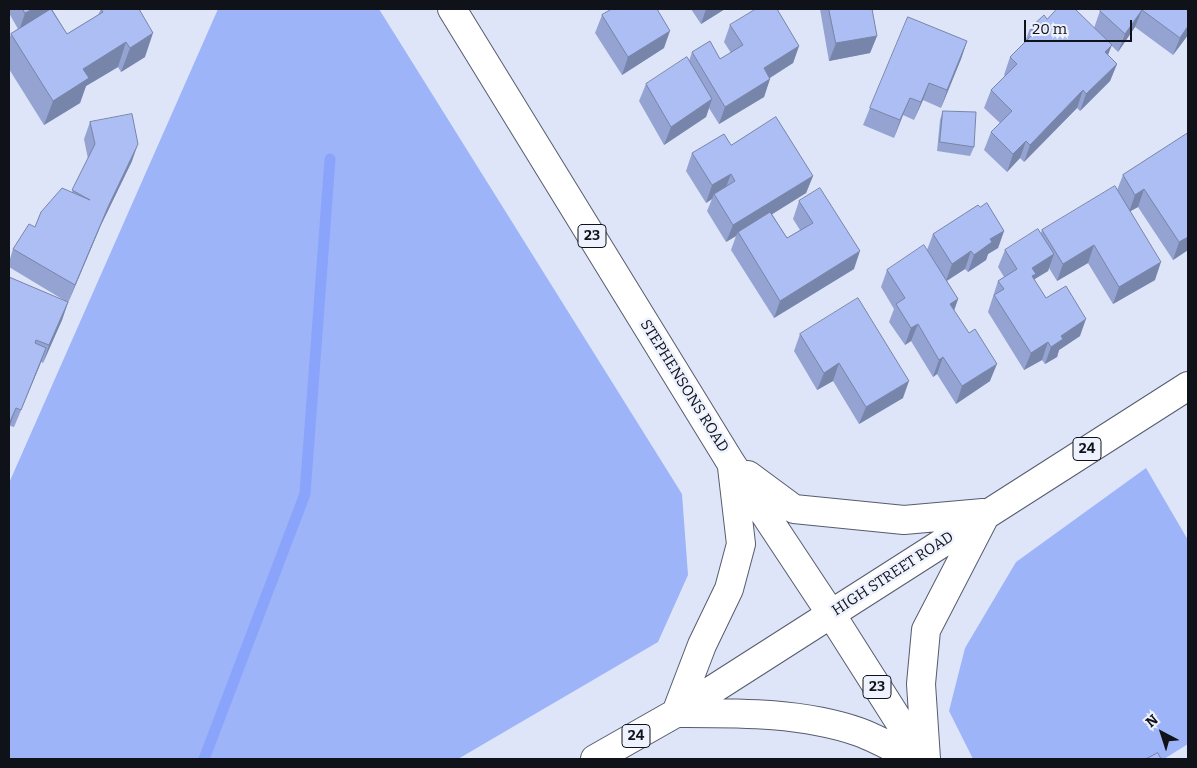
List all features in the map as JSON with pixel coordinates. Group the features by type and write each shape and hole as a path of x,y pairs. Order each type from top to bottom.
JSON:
{"main road":[{"name":"STEPHENSONS ROAD","path":"452,9 732,462 924,759"},
{"name":"HIGH STREET ROAD","path":"595,759 676,713 1188,386"},
{"path":"732,462 794,509 904,520 987,513"},
{"path":"732,462 741,544 729,589 702,645 676,713 759,714 814,721 860,732 915,759"},
{"path":"924,759 921,684 926,630 987,513"}],"shaded area":[{"path":"218,9 379,9 682,494 688,575 658,642 458,759 9,759 9,483"},
{"path":"1146,468 1188,540 1188,744 1164,759 973,759 949,711 965,648 1016,562"}],"building":[{"path":"23,9 33,9 25,13"},
{"path":"51,9 67,34 103,12 101,9 139,9 153,33 130,48 126,42 83,69 89,78 53,101 11,34"},
{"path":"612,9 657,9 670,31 628,57 602,15"},
{"path":"756,9 777,9 799,46 764,68 770,79 725,107 692,52 710,41 720,59 743,45 730,25"},
{"path":"829,9 872,9 877,36 836,43"},
{"path":"1057,9 1075,9 1112,45 1105,52 1117,64 1086,94 1083,90 1030,145 1026,141 1013,154 991,132 1012,111 991,90 1017,64 1010,57 1035,32 1030,28 1044,15 1047,19"},
{"path":"1102,9 1188,9 1188,26 1180,38 1142,10 1125,34 1100,11"},
{"path":"908,17 967,41 947,90 929,83 921,102 910,98 900,120 870,108"},
{"path":"687,57 712,99 671,127 646,84"},
{"path":"943,111 976,112 974,147 940,142"},
{"path":"132,114 138,144 108,207 75,285 13,249 29,224 35,227 41,212 62,188 90,200 72,190 95,144 90,122"},
{"path":"776,117 813,176 733,225 714,194 735,181 731,174 712,185 692,153 724,134 731,145"},
{"path":"1188,133 1188,237 1179,242 1144,189 1135,195 1123,175"},
{"path":"1115,186 1161,262 1119,287 1094,245 1063,264 1042,230"},
{"path":"820,188 860,251 780,301 738,232 770,212 787,238 813,223 799,201"},
{"path":"987,203 1004,231 990,239 992,242 974,255 971,251 952,264 933,234 978,205 980,207"},
{"path":"1038,229 1054,254 1032,268 1036,274 1032,276 1046,298 1066,286 1086,319 1061,336 1063,339 1051,347 1048,342 1031,353 994,295 1004,289 998,281 1017,269 1005,250"},
{"path":"924,245 958,299 950,304 969,333 975,329 997,364 962,386 943,357 939,360 918,324 911,328 896,304 905,298 887,270"},
{"path":"9,277 68,302 49,345 36,340 35,343 46,348 21,410 16,408 9,424"},
{"path":"858,298 909,381 866,407 839,363 824,373 800,334"},
{"path":"1158,753 1161,759 1146,759"}],"waterway":[{"path":"204,759 305,494 330,159"}]}
